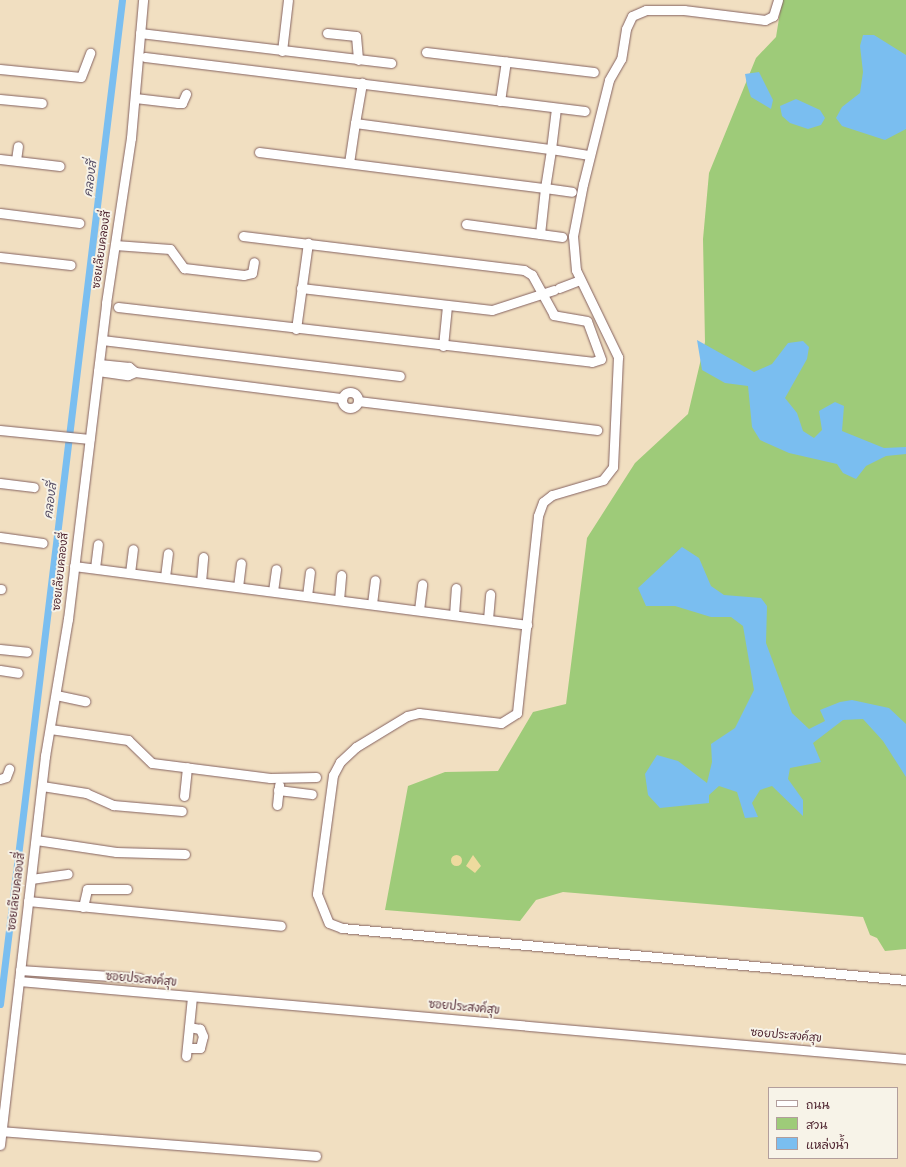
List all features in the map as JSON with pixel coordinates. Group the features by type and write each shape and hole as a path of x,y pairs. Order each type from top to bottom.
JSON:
{"street":[{"name":"ซอยเลียบคลองสี่","path":"0,1145 42,786 74,566 86,439 99,368 135,98 143,0"},
{"path":"282,51 288,0"},
{"path":"778,0 773,16 765,20 661,9 646,10 632,16 626,29 621,60 609,80 590,155 573,236 580,280 618,357 613,467 603,480 552,495 543,502 538,516 520,700 517,713 510,720 501,723 425,714 407,716 356,747 340,762 333,775 317,894 329,923 342,928 906,980"},
{"path":"140,33 390,63"},
{"path":"327,33 356,36 358,60"},
{"path":"426,52 594,72"},
{"path":"0,68 82,77 90,53"},
{"path":"144,57 585,111"},
{"path":"500,101 506,61"},
{"path":"349,163 362,83"},
{"path":"135,98 182,103 186,94"},
{"path":"0,99 42,103"},
{"path":"540,234 556,108"},
{"path":"356,123 590,155"},
{"path":"16,160 18,146"},
{"path":"259,152 572,192"},
{"path":"0,159 60,166"},
{"path":"0,213 79,223"},
{"path":"466,224 562,237"},
{"path":"118,307 443,346 599,360 598,343 587,321 554,315 532,275 524,270 243,236"},
{"path":"296,329 308,243"},
{"path":"115,245 170,249 184,268 244,275 252,273 254,262"},
{"path":"0,257 71,265"},
{"path":"301,288 448,306 500,310 580,280"},
{"path":"443,346 448,306"},
{"path":"102,340 400,376"},
{"path":"99,368 128,374 135,372 342,398 349,408 355,407 358,401 597,430"},
{"path":"0,430 86,439"},
{"path":"0,483 34,487"},
{"path":"0,537 43,543"},
{"path":"95,568 98,544"},
{"path":"130,573 133,549"},
{"path":"166,578 168,553"},
{"path":"201,582 203,557"},
{"path":"238,587 240,563"},
{"path":"74,566 527,625"},
{"path":"273,591 276,569"},
{"path":"307,596 310,572"},
{"path":"339,600 341,575"},
{"path":"372,604 375,580"},
{"path":"419,610 422,584"},
{"path":"454,615 456,588"},
{"path":"488,619 490,594"},
{"path":"0,649 27,652"},
{"path":"0,670 18,673"},
{"path":"56,695 85,701"},
{"path":"50,729 122,738 136,745 146,761 279,777 316,778"},
{"path":"184,796 187,767"},
{"path":"0,779 6,778 9,769"},
{"path":"277,805 279,777"},
{"path":"42,786 86,793 113,805 182,811"},
{"path":"278,790 312,794"},
{"path":"36,840 116,852 185,854"},
{"path":"31,879 68,874"},
{"path":"83,907 87,888 127,890"},
{"path":"28,901 281,926"},
{"path":"20,970 140,978"},
{"name":"ซอยประสงค์สุข","path":"19,981 906,1059"},
{"path":"189,1027 200,1029 203,1036 200,1048 186,1052 192,997"},
{"path":"1,1132 316,1156"}],"green space":[{"path":"782,0 906,0 906,949 885,951 877,938 870,935 863,917 563,892 536,900 520,921 385,910 408,786 445,772 498,771 533,712 566,704 587,538 635,463 688,414 705,342 703,239 709,173 756,58 776,37"}],"sand":[{"path":"456,854 460,856 462,860 460,864 456,866 452,864 450,860 452,856"},
{"path":"473,855 481,866 475,873 466,866"}],"water":[{"path":"863,35 874,35 906,55 906,129 885,140 842,126 836,118 842,107 860,93 863,72 860,46"},
{"path":"759,72 773,100 771,109 751,97 747,85 745,74"},
{"path":"796,99 820,110 825,118 821,125 808,129 790,123 782,116 780,106"},
{"path":"697,340 754,372 772,364 788,343 803,341 809,347 807,359 785,398 797,413 803,431 814,438 822,430 819,411 835,402 844,406 842,431 884,448 906,447 906,454 886,456 866,466 856,479 843,473 837,464 789,453 760,440 752,427 748,386 725,383 702,370"},
{"path":"682,547 699,558 711,586 724,595 761,598 767,606 766,643 792,713 809,729 825,721 820,710 840,702 852,700 889,708 906,724 906,777 883,741 863,719 843,720 813,743 821,762 790,768 788,779 803,800 803,816 772,786 760,790 752,803 758,817 745,818 737,792 719,786 709,795 709,803 660,808 648,795 645,774 657,755 678,761 707,783 712,762 711,744 735,728 754,690 743,626 731,617 711,617 675,606 646,606 638,588"}],"waterway":[{"name":"คลองสี่","path":"0,1004 122,0"}]}
